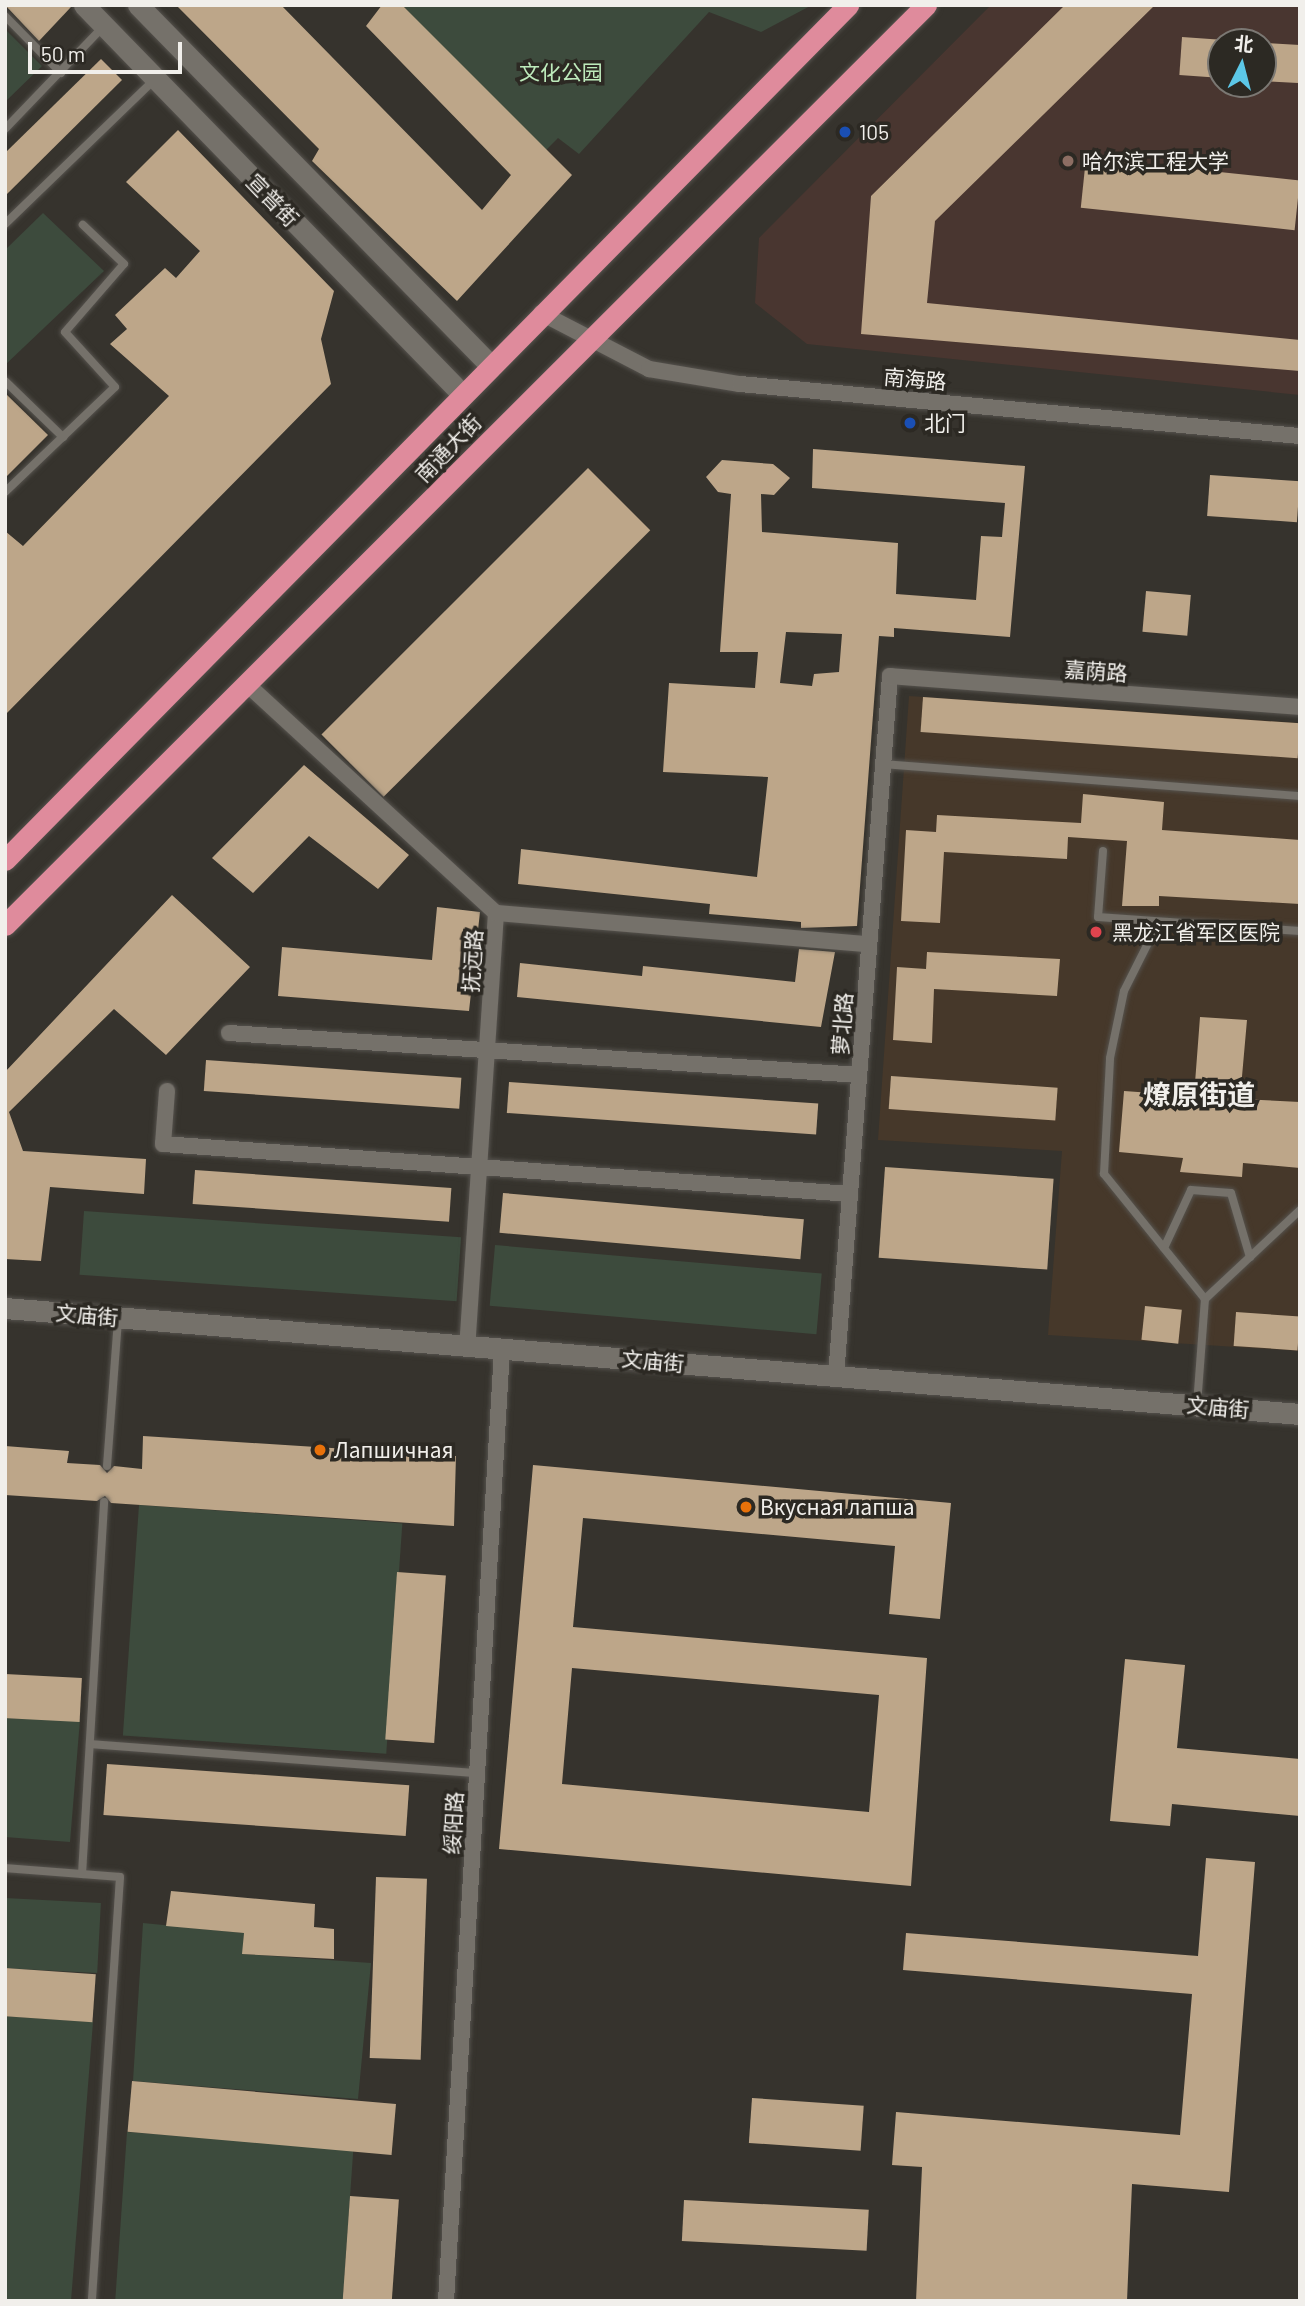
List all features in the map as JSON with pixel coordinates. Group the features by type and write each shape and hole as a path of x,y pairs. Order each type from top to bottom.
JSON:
{"highway":[{"name":"南通大街","path":"5,860 541,313 848,5"},
{"name":"南通大街","path":"5,925 249,686 587,341 926,5"}],"main road":[{"name":"宣普街","path":"84,5 462,394"},
{"name":"宣普街","path":"138,5 490,365"},
{"name":"文庙街","path":"5,1308 1300,1414"}],"street":[{"name":"南海路","path":"541,313 587,341 649,369 740,384 1300,436"},
{"name":"嘉荫路","path":"890,676 1300,707"},
{"name":"萝北路","path":"836,1376 890,676"},
{"name":"抚远路","path":"249,686 496,914 467,1346"},
{"path":"496,914 869,944"},
{"path":"229,1033 859,1075"},
{"path":"167,1091 163,1143 850,1194"},
{"name":"绥阳路","path":"446,2301 502,1349"}],"lane":[{"path":"5,16 61,73"},
{"path":"5,129 104,26"},
{"path":"5,224 156,79"},
{"path":"5,492 115,387 65,332 124,264 83,226"},
{"path":"5,381 63,437"},
{"path":"883,764 1300,796"},
{"path":"1103,851 1098,917 1300,931"},
{"path":"1169,922 1152,935 1124,990 1110,1058 1104,1174 1205,1299"},
{"path":"1164,1248 1191,1190 1231,1193 1250,1257"},
{"path":"1197,1405 1205,1299 1300,1210"},
{"path":"107,1466 118,1317"},
{"path":"82,1874 104,1502"},
{"path":"90,1745 477,1773"},
{"path":"5,1868 120,1877 92,2301"}],"shaded area":[{"name":"哈尔滨工程大学","path":"991,5 1300,5 1300,395 807,344 755,303 759,238"},
{"name":"黑龙江省军区医院","path":"909,696 1300,723 1300,1351 1048,1335 1062,1151 878,1140"}],"green space":[{"name":"文化公园","path":"402,5 812,5 761,32 709,12 579,154 558,138 544,152"},
{"path":"5,29 42,66 5,102"},
{"path":"43,213 104,271 5,365 5,250"},
{"path":"84,1211 461,1237 457,1301 80,1275"},
{"path":"495,1245 822,1274 816,1334 490,1306"},
{"path":"139,1505 402,1523 386,1754 123,1735"},
{"path":"5,1718 80,1720 70,1842 5,1837"},
{"path":"5,1898 101,1903 97,1973 5,1968"},
{"path":"143,1923 244,1933 243,1954 371,1963 358,2099 133,2081"},
{"path":"5,2016 93,2022 71,2301 5,2301"},
{"path":"127,2132 353,2148 343,2301 115,2301"}],"building":[{"path":"5,5 71,5 71,7 39,41"},
{"path":"176,5 281,5 482,210 511,175 366,26 382,5 402,5 572,175 457,301 312,161 319,149"},
{"path":"1065,5 1155,5 935,221 927,303 1300,340 1300,371 861,334 871,196"},
{"path":"1182,37 1207,39 1207,77 1179,75"},
{"path":"1277,44 1300,45 1298,83 1277,82"},
{"path":"101,59 122,80 5,196 5,153"},
{"path":"178,130 334,291 321,339 331,384 5,715 5,531 23,546 169,396 110,344 127,329 115,315 165,268 176,278 200,251 126,182"},
{"path":"1086,158 1300,180 1295,230 1081,208"},
{"path":"5,393 48,435 5,478"},
{"path":"813,449 1025,466 1010,637 894,628 894,637 879,636 857,926 801,928 801,922 709,914 710,904 518,884 521,849 757,877 768,777 663,772 669,683 755,688 758,652 720,652 731,494 718,492 706,477 722,460 773,464 790,478 774,495 761,494 762,532 898,543 896,594 976,600 981,536 1002,537 1005,503 812,488","holes":["786,632 842,634 839,672 814,674 812,686 780,683"]},
{"path":"588,468 650,530 384,797 321,735"},
{"path":"1210,475 1300,481 1297,522 1207,516"},
{"path":"1146,591 1191,595 1187,636 1142,632"},
{"path":"923,697 1300,723 1298,758 921,732"},
{"path":"304,765 409,855 378,889 309,836 253,893 212,858"},
{"path":"1083,794 1164,802 1162,830 1300,840 1300,904 1159,896 1159,906 1122,906 1127,841 1068,837 1067,859 944,852 940,923 901,921 906,830 936,832 937,815 1081,823"},
{"path":"172,895 250,967 166,1055 114,1009 9,1112 23,1151 146,1159 144,1194 50,1187 41,1261 5,1259 5,1072"},
{"path":"437,907 480,912 469,1011 278,996 282,947 432,960"},
{"path":"799,949 835,952 821,1027 517,997 520,963 642,976 643,966 795,982"},
{"path":"927,952 1060,959 1057,996 934,989 932,1043 893,1040 897,967 926,969"},
{"path":"1200,1017 1247,1020 1240,1099 1300,1102 1300,1168 1243,1163 1242,1177 1180,1172 1183,1158 1119,1152 1124,1091 1194,1096"},
{"path":"206,1060 461,1078 459,1109 204,1091"},
{"path":"891,1076 1058,1088 1055,1121 889,1109"},
{"path":"509,1082 818,1104 816,1135 507,1113"},
{"path":"885,1167 1054,1179 1047,1270 879,1258"},
{"path":"195,1170 451,1188 449,1222 193,1204"},
{"path":"503,1193 804,1219 800,1259 500,1233"},
{"path":"1145,1306 1182,1310 1178,1344 1141,1340"},
{"path":"1236,1312 1300,1316 1297,1350 1234,1346"},
{"path":"143,1436 456,1456 454,1526 111,1503 105,1496 97,1501 5,1495 5,1446 69,1451 67,1463 100,1465 107,1473 114,1466 142,1469"},
{"path":"533,1465 951,1503 940,1619 889,1614 895,1546 583,1518 573,1627 927,1658 911,1886 499,1849","holes":["572,1668 879,1695 869,1812 562,1784"]},
{"path":"397,1572 446,1575 434,1743 385,1740"},
{"path":"1125,1659 1185,1665 1177,1748 1300,1759 1300,1816 1172,1804 1170,1826 1110,1821"},
{"path":"5,1674 82,1678 80,1722 5,1718"},
{"path":"107,1764 409,1785 406,1836 103,1815"},
{"path":"1206,1858 1255,1862 1229,2192 1132,2184 1127,2301 916,2301 922,2167 892,2165 896,2112 1180,2135 1192,1994 903,1970 906,1933 1198,1956"},
{"path":"376,1877 427,1879 421,2060 370,2058"},
{"path":"171,1891 315,1904 314,1927 334,1929 334,1959 242,1954 244,1933 166,1926"},
{"path":"5,1968 96,1974 92,2022 5,2016"},
{"path":"132,2081 396,2104 392,2155 128,2132"},
{"path":"752,2098 864,2106 861,2151 749,2143"},
{"path":"350,2196 399,2199 392,2301 343,2301"},
{"path":"684,2200 869,2210 867,2251 682,2241"}],"place":[{"name":"105","path":"845,132"},
{"name":"哈尔滨工程大学","path":"1068,161"},
{"name":"北门","path":"910,423"},
{"name":"黑龙江省军区医院","path":"1096,932"},
{"name":"Лапшичная","path":"320,1450"},
{"name":"Вкусная лапша","path":"746,1507"}],"district":[{"name":"燎原街道","path":"1199,1094"}]}
